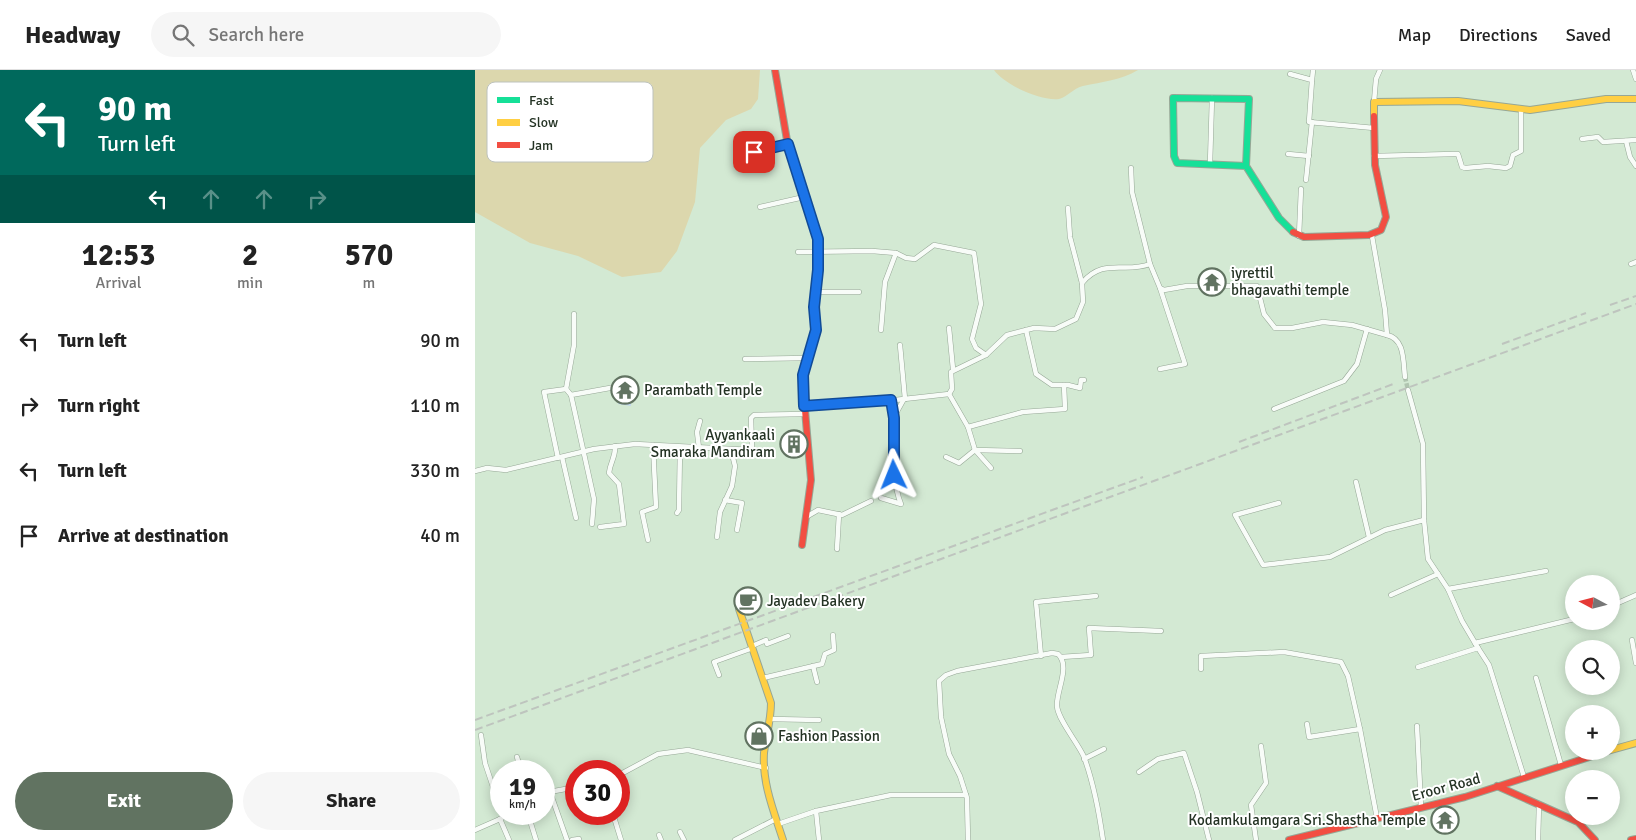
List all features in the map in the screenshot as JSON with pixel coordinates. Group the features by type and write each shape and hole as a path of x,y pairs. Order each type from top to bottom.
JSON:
{"main road":[{"path":"775,70 788,144 804,197 815,225 818,253 816,330 803,375 811,480 802,546"},
{"path":"1246,166 1177,163 1175,161 1173,98 1249,99 1246,166 1254,175 1273,210 1299,236 1373,236 1380,232 1385,224 1386,216 1374,156 1374,102 1458,101 1530,110 1606,99 1636,99"},
{"path":"739,609 771,704 771,718 764,754 768,796 783,840"},
{"path":"1620,748 1636,745"},
{"name":"Eroor Road","path":"1289,840 1465,797 1576,760"},
{"path":"1497,786 1578,822 1595,840"},
{"path":"1631,840 1636,838"}],"street":[{"path":"1313,70 1309,122 1374,128"},
{"path":"1374,102 1375,79 1379,70"},
{"path":"1633,70 1636,79"},
{"path":"1290,74 1312,80"},
{"path":"1210,164 1212,98"},
{"path":"1374,156 1458,154 1462,167 1465,168 1488,166 1506,168 1510,166 1513,156 1521,150 1521,110"},
{"path":"1306,180 1312,122"},
{"path":"1582,139 1598,137 1603,142 1636,140"},
{"path":"1626,141 1629,157 1636,166"},
{"path":"737,156 788,144"},
{"path":"1288,154 1309,156"},
{"path":"1131,168 1132,192 1150,264 1160,288 1185,364 1160,369"},
{"path":"1299,236 1301,189"},
{"path":"760,207 804,197"},
{"path":"953,370 985,355 1007,335 1026,330 1055,328 1075,319 1083,302 1082,283 1070,237 1068,208"},
{"path":"1373,236 1385,310 1387,335"},
{"path":"798,252 896,253 906,258 915,258 934,245 975,253 981,304 972,338 976,348 985,355"},
{"path":"881,330 885,282 896,253"},
{"path":"1082,283 1089,275 1110,266 1138,269 1150,264"},
{"path":"1160,288 1165,290 1187,286 1257,286 1265,314 1275,328 1292,328 1323,322 1351,325 1396,339 1399,343 1405,377"},
{"path":"816,292 859,292"},
{"path":"566,389 574,345 574,314"},
{"path":"949,328 953,370 950,374 952,389 949,394"},
{"path":"1274,409 1344,381 1357,364 1367,329"},
{"path":"1026,330 1036,374 1052,385 1080,388 1081,380 1084,380"},
{"path":"894,417 905,399 900,345"},
{"path":"745,358 807,358"},
{"path":"968,426 1023,412 1065,409 1064,385"},
{"path":"571,395 621,386"},
{"path":"566,389 571,395 594,499 591,524"},
{"path":"566,389 544,392 576,518"},
{"path":"1408,390 1423,444 1424,520 1428,559 1448,589 1475,643 1489,665 1524,777"},
{"path":"804,406 949,394"},
{"path":"949,394 968,426 975,450 991,468"},
{"path":"881,498 901,504 894,475 894,417 891,400"},
{"path":"475,471 487,468 506,470 615,446 653,445 752,450 751,418 755,415 805,414"},
{"path":"699,448 697,432 700,421"},
{"path":"648,540 642,512 656,507 653,445"},
{"path":"600,527 624,524 619,484 609,473 610,464 615,457 615,446"},
{"path":"677,513 679,510 678,475 680,447"},
{"path":"717,537 720,512 732,486 735,466 731,450"},
{"path":"945,457 959,463 975,450 1020,451"},
{"path":"1356,482 1369,537"},
{"path":"725,500 742,503 737,530"},
{"path":"806,517 818,510 839,514 871,501"},
{"path":"1279,503 1235,515 1263,565 1329,557 1385,530 1424,520"},
{"path":"837,549 839,514"},
{"path":"1448,589 1547,572"},
{"path":"1391,595 1438,574"},
{"path":"1041,656 1036,602 1096,596"},
{"path":"1620,602 1636,596"},
{"path":"1475,643 1565,621"},
{"path":"968,840 966,795 949,754 941,717 939,681 946,675 966,669 1052,653 1061,657 1091,655 1089,628 1161,631"},
{"path":"763,678 823,664 825,654 834,650 833,635"},
{"path":"719,675 714,662 766,640 767,644 787,636"},
{"path":"1632,640 1636,663"},
{"path":"1418,667 1478,648"},
{"path":"1201,670 1201,656 1285,652 1341,662 1347,676 1360,729 1377,818"},
{"path":"1061,657 1063,664 1057,706 1091,776 1103,840"},
{"path":"813,666 817,682"},
{"path":"1536,678 1561,765"},
{"path":"771,718 819,720"},
{"path":"1307,724 1309,737 1360,729"},
{"path":"1417,726 1421,808"},
{"path":"481,735 485,763 490,778"},
{"path":"1255,840 1251,805 1266,783 1261,746"},
{"path":"1084,759 1104,748"},
{"path":"630,769 659,754 687,750 766,768"},
{"path":"1139,772 1158,759 1184,753 1197,792 1209,840"},
{"path":"735,840 777,822 816,811 891,795 966,795"},
{"path":"1537,840 1539,804"},
{"path":"555,806 567,840"},
{"path":"816,811 819,840"},
{"path":"475,830 490,822"},
{"path":"505,825 509,840"},
{"path":"531,825 536,840"},
{"path":"616,825 621,840"},
{"path":"680,832 684,840"},
{"path":"572,840 579,839"}],"shaded area":[{"path":"475,70 760,70 758,99 751,109 726,120 700,148 695,202 677,251 661,272 622,277 578,256 530,243 475,212"},
{"path":"994,70 1138,70 1118,78 1080,87 1059,99 1051,99 1023,91 999,76"}],"water":[{"path":"630,396 631,406 618,404 618,398"}],"tunnel":[{"path":"1405,377 1408,390"}],"railway":[{"path":"1610,305 1636,296"},
{"path":"475,730 1636,304"},
{"path":"1502,344 1586,313"},
{"path":"1239,442 1396,383"},
{"path":"475,720 1143,477"}],"traffic: fast":[{"path":"1246,166 1249,99 1173,98 1174,156 1177,163 1246,166 1279,218 1293,232"}],"traffic: slow":[{"path":"1374,116 1374,102 1458,101 1530,110 1606,99 1636,99"},
{"path":"739,609 771,703 764,764 769,797 783,840"},
{"path":"1620,747 1636,743"}],"traffic: jam":[{"path":"775,70 789,152 818,239 818,269 814,307 816,330 802,375 811,480 802,545"},
{"path":"1293,232 1304,237 1369,235 1381,230 1386,217 1375,165 1374,116"},
{"path":"1289,840 1465,797 1580,760"},
{"path":"1497,786 1578,822 1595,840"},
{"path":"1631,840 1636,839"}],"place":[{"name":"iyrettil bhagavathi temple","path":"1212,282"},
{"name":"Parambath Temple","path":"625,390"},
{"name":"Ayyankaali Smaraka Mandiram","path":"794,444"},
{"name":"Jayadev Bakery","path":"748,601"},
{"name":"Fashion Passion","path":"759,736"},
{"name":"Kodamkulamgara Sri.Shastha Temple","path":"1445,820"}],"route":[{"path":"754,152 788,144 796,175 815,225 818,239 818,270 814,307 816,330 803,375 804,406 841,406 891,400 894,418 894,475"}]}
